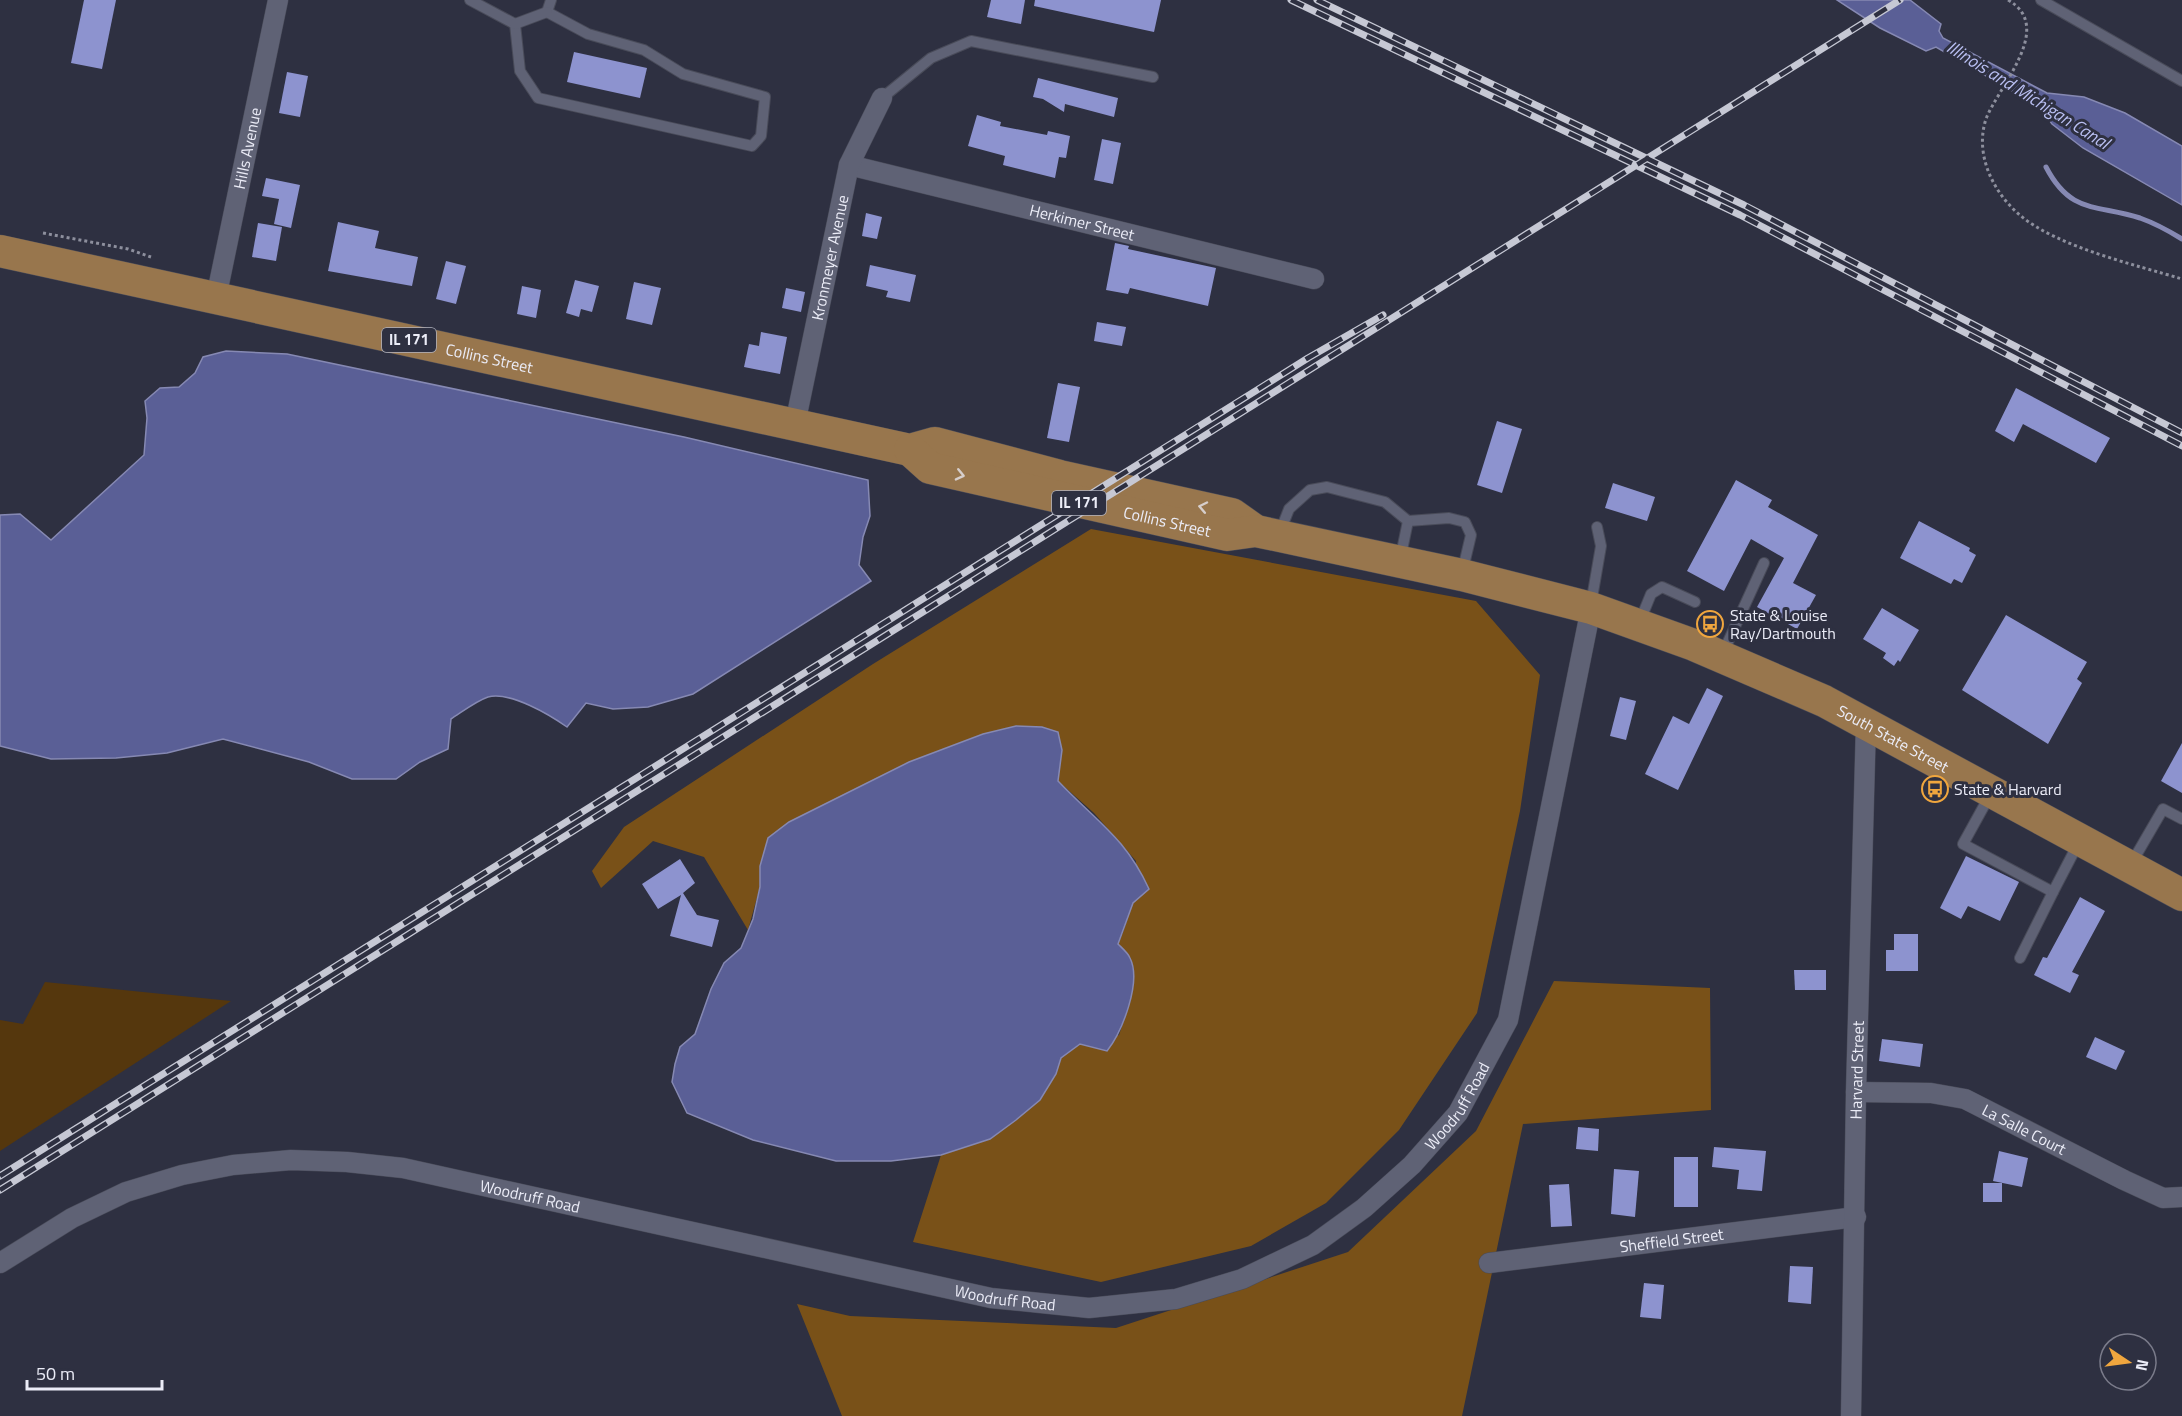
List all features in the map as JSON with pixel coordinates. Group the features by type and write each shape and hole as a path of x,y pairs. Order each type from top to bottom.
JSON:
{"main road":[{"name":"Collins Street","path":"0,251 910,450 935,443 1060,476 1232,514 1267,533 1462,575 1591,608"},
{"name":"South State Street","path":"1591,608 1722,656 1866,723 2182,895"}],"street":[{"name":"Hills Avenue","path":"216,298 278,0"},
{"name":"Kronmeyer Avenue","path":"795,424 849,165 882,98"},
{"name":"Herkimer Street","path":"849,165 1314,279"},
{"name":"Woodruff Road","path":"0,1263 72,1218 126,1192 182,1175 233,1165 291,1160 403,1168 991,1298 1089,1308 1176,1299 1242,1279 1313,1245 1364,1208 1412,1165 1458,1113 1508,1020 1591,608"},
{"name":"Harvard Street","path":"1851,1416 1856,1217 1856,1092 1866,723"},
{"name":"La Salle Court","path":"1856,1092 1931,1093 1965,1099 2163,1198 2182,1197"},
{"name":"Sheffield Street","path":"1489,1263 1856,1217"}],"lane":[{"path":"470,0 515,24 547,12 588,34 644,50 683,74 765,97 761,136 752,146 537,98 520,70 515,24"},
{"path":"547,12 551,0"},
{"path":"2042,0 2182,81"},
{"path":"882,98 931,58 971,41 1153,77"},
{"path":"1267,533 1288,509 1310,490 1327,488 1385,502 1408,521 1449,518 1465,522 1471,535 1462,575"},
{"path":"1400,561 1408,521"},
{"path":"1591,608 1601,546 1597,527"},
{"path":"1722,656 1764,563"},
{"path":"1639,624 1651,594 1662,587 1695,602"},
{"path":"1992,792 1963,844 2053,892"},
{"path":"2130,867 2163,809 2182,819"},
{"path":"2020,958 2081,840"}],"path":[{"path":"2008,0 2020,7 2027,25 2024,47 2016,67 1986,120 1982,145 1986,166 1999,192 2022,217 2049,233 2083,247 2182,279"},
{"path":"32,232 128,249 154,258"}],"shaded area":[{"path":"1091,529 1476,601 1540,675 1520,811 1477,1013 1399,1130 1326,1203 1251,1246 1101,1282 913,1242 941,1155 990,1139 1056,1074 1061,1058 1080,1044 1092,1045 1119,1035 1128,1008 1132,978 1118,944 1131,903 1136,861 1094,813 1058,781 1062,750 983,734 909,762 789,822 760,866 760,887 748,930 704,857 653,841 601,888 592,871 624,827 873,664"},
{"path":"1554,981 1710,988 1711,1110 1523,1124 1462,1416 842,1416 797,1304 850,1316 1116,1328 1348,1252 1476,1131"},
{"path":"45,982 231,1001 0,1151 0,1020 23,1024"}],"water":[{"name":"Illinois and Michigan Canal","path":"1837,0 1910,0 1941,24 1939,31 1943,38 2047,93 2084,97 2125,113 2182,146 2182,205 2083,148 2052,124 2040,107 1936,47 1926,51 1880,28"},
{"path":"226,351 287,354 684,437 868,480 870,516 863,537 859,565 871,581 693,694 648,707 613,709 586,703 567,727 540,711 507,697 497,696 483,699 451,719 448,749 420,762 396,779 352,779 309,762 223,739 167,753 116,758 51,759 0,746 0,515 20,514 51,540 144,455 147,418 145,401 160,388 179,387 195,373 203,357"},
{"path":"1016,726 1042,727 1058,732 1062,750 1058,781 1120,843 1140,871 1149,889 1133,903 1118,944 1130,958 1134,980 1124,1020 1107,1051 1080,1044 1061,1058 1056,1074 1040,1100 1016,1120 990,1139 941,1155 891,1161 836,1161 753,1140 687,1113 672,1082 680,1047 695,1034 711,989 724,963 741,948 753,919 760,887 760,866 768,838 789,822 909,762 983,734"}],"building":[{"path":"84,0 116,0 102,69 71,63"},
{"path":"991,0 1025,0 1021,24 987,17"},
{"path":"1035,0 1161,0 1154,32 1034,6"},
{"path":"574,52 647,68 640,98 567,82"},
{"path":"287,72 308,76 300,117 279,113"},
{"path":"1038,78 1118,98 1114,117 1065,104 1064,112 1043,99 1033,97"},
{"path":"977,115 1001,122 1000,126 1047,135 1048,131 1070,136 1066,158 1059,157 1055,178 1003,165 1005,156 968,146"},
{"path":"1102,139 1121,143 1113,184 1094,180"},
{"path":"266,178 300,185 291,228 274,224 279,199 262,196"},
{"path":"866,213 882,217 877,239 862,236"},
{"path":"338,222 379,231 375,248 418,257 412,286 328,271"},
{"path":"258,223 282,227 276,261 252,257"},
{"path":"1115,243 1129,246 1128,249 1216,268 1208,306 1130,288 1128,294 1106,290"},
{"path":"446,261 466,266 456,304 436,299"},
{"path":"870,265 916,275 910,302 886,297 888,291 866,286"},
{"path":"575,280 599,286 592,312 581,309 579,317 566,313"},
{"path":"634,282 661,288 652,325 626,319"},
{"path":"522,286 541,290 536,318 517,314"},
{"path":"786,288 805,292 801,312 782,308"},
{"path":"1097,322 1126,327 1122,346 1094,341"},
{"path":"761,332 787,337 780,374 744,367 749,344 759,346"},
{"path":"1058,383 1080,387 1069,442 1047,438"},
{"path":"2016,388 2110,438 2096,463 2023,424 2014,442 1995,431"},
{"path":"1497,421 1522,429 1502,493 1477,485"},
{"path":"1736,480 1772,500 1768,507 1818,535 1793,583 1816,595 1797,629 1757,607 1784,558 1751,539 1724,591 1687,571"},
{"path":"1613,483 1655,497 1647,521 1605,508"},
{"path":"1919,521 1970,548 1969,551 1976,555 1962,583 1954,579 1951,584 1900,558"},
{"path":"1882,608 1919,630 1900,662 1898,660 1894,666 1883,658 1886,653 1863,639"},
{"path":"2006,615 2087,662 2077,679 2082,683 2048,744 1962,690"},
{"path":"1707,688 1723,696 1678,790 1645,774 1673,716 1689,724"},
{"path":"1620,697 1636,701 1626,740 1610,736"},
{"path":"2182,743 2182,793 2161,781"},
{"path":"1966,856 2019,882 2000,921 1968,906 1961,919 1940,908"},
{"path":"680,859 695,883 683,893 697,915 719,920 712,947 670,936 681,895 658,909 642,884"},
{"path":"2080,897 2105,911 2072,972 2079,975 2070,993 2034,975 2043,957 2047,958"},
{"path":"1894,934 1918,934 1918,971 1886,971 1886,950 1894,950"},
{"path":"1794,970 1826,970 1826,990 1795,990"},
{"path":"2095,1037 2125,1051 2116,1070 2086,1057"},
{"path":"1882,1039 1923,1044 1920,1067 1879,1061"},
{"path":"1578,1127 1599,1129 1598,1151 1576,1149"},
{"path":"1714,1147 1766,1151 1762,1191 1737,1189 1739,1170 1712,1167"},
{"path":"1999,1151 2028,1158 2022,1187 1993,1181"},
{"path":"1674,1157 1698,1157 1698,1207 1674,1207"},
{"path":"1614,1169 1639,1171 1635,1217 1611,1214"},
{"path":"1983,1183 2002,1183 2002,1202 1983,1202"},
{"path":"1569,1184 1572,1226 1551,1227 1549,1185"},
{"path":"1790,1266 1813,1267 1811,1304 1788,1302"},
{"path":"1644,1283 1664,1285 1661,1319 1640,1317"}],"waterway":[{"path":"2046,167 2055,182 2075,201 2140,218 2182,239"}],"railway":[{"path":"1291,0 1740,215 2182,446"},
{"path":"1317,0 1744,205 2182,433"},
{"path":"0,1190 1900,0"},
{"path":"0,1176 1308,358 1383,315"}],"place":[{"name":"State & Louise Ray/Dartmouth","path":"1710,624"},
{"name":"State & Harvard","path":"1935,789"}]}
